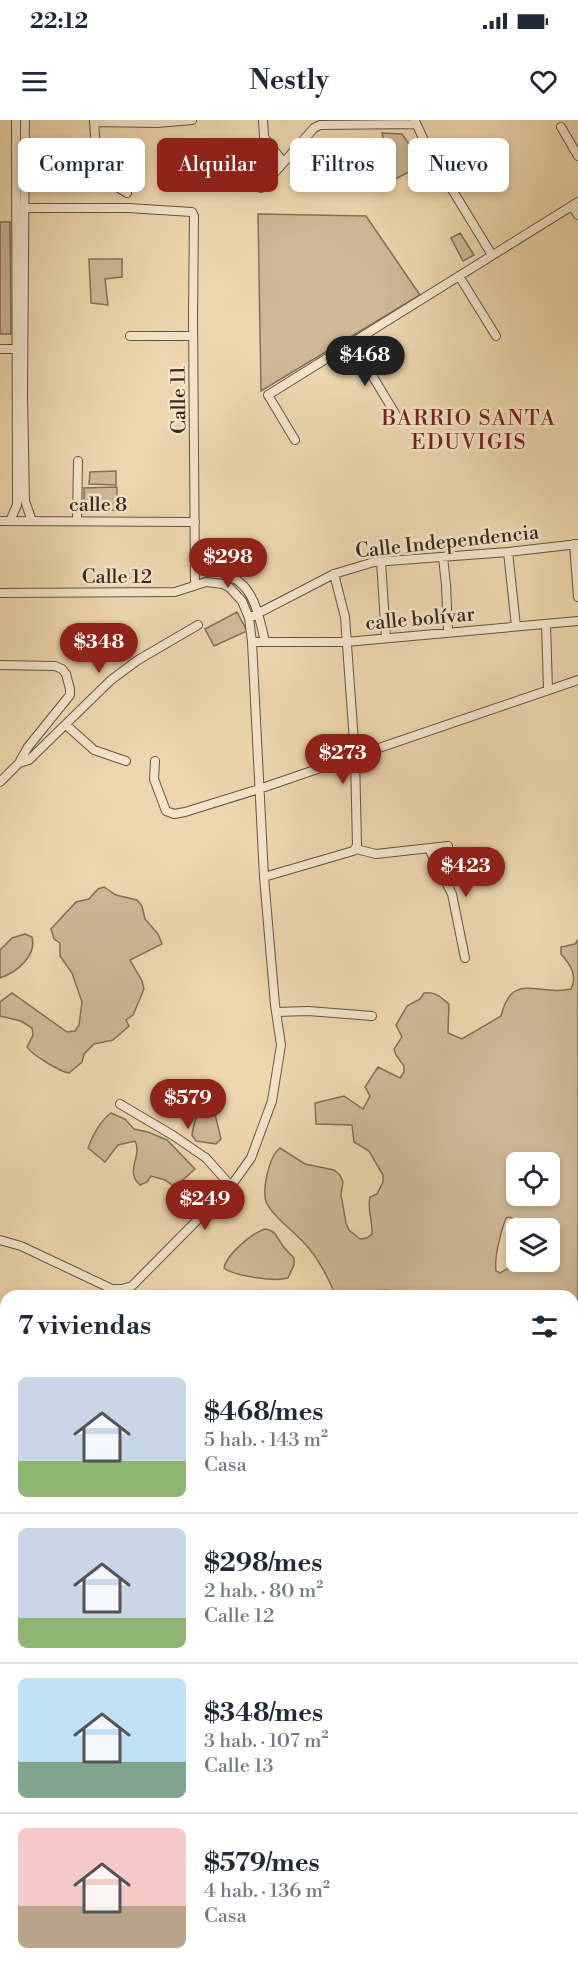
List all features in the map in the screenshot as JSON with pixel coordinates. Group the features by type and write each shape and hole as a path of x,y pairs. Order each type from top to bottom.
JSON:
{"street":[{"path":"16,120 20,208"},
{"path":"10,520 17,505 20,208 25,120"},
{"path":"127,193 108,181 102,172 94,121 157,123 192,120"},
{"path":"263,120 264,137 283,162"},
{"path":"278,168 314,128 320,125 415,122 430,155 492,255"},
{"path":"561,126 578,156"},
{"path":"295,440 268,395 575,204 578,215"},
{"name":"Calle 11","path":"20,208 169,210 189,211 194,216 195,584"},
{"path":"459,276 496,336"},
{"path":"130,336 193,336"},
{"path":"352,342 399,420"},
{"path":"0,349 19,349"},
{"path":"19,349 25,501 32,520"},
{"path":"77,521 78,461"},
{"name":"calle 8","path":"0,520 195,522"},
{"path":"576,544 578,597"},
{"name":"Calle Independencia","path":"249,618 346,569 381,562 576,544"},
{"path":"508,552 516,626"},
{"path":"443,557 448,632"},
{"path":"381,562 386,638"},
{"path":"195,568 209,568 233,575 250,594 259,614 266,642"},
{"path":"334,574 345,617 355,756 356,849"},
{"name":"Calle 12","path":"0,593 176,592 195,584 215,583 230,588 242,601 249,618"},
{"path":"0,1240 21,1246 112,1289 132,1286 231,1186 251,1158 272,1101 281,1045 264,877 249,618"},
{"name":"calle bolívar","path":"252,642 346,642 578,621"},
{"path":"546,624 548,690"},
{"path":"19,763 27,762 83,706 125,669 198,625"},
{"path":"0,665 55,666 62,669 69,682 70,695 28,747 19,763 0,782"},
{"path":"155,761 154,779 166,811 169,813 185,812 578,680"},
{"path":"66,725 93,750 126,761"},
{"path":"264,877 356,849 376,854 448,846"},
{"path":"429,849 452,894 465,958"},
{"path":"276,1012 308,1011 372,1016"},
{"path":"120,1104 206,1158 231,1186"}],"shaded area":[{"path":"382,133 402,134 408,143 408,172 396,179 396,138 383,138"},
{"path":"258,214 366,216 420,295 261,391"},
{"path":"0,222 10,222 11,334 0,334"},
{"path":"460,233 474,255 463,261 451,238"},
{"path":"89,259 122,259 122,277 105,279 108,305 91,303"},
{"path":"116,471 116,485 89,484 90,472"},
{"path":"117,487 117,510 84,511 84,488"},
{"path":"237,612 247,631 214,646 205,629"},
{"path":"104,887 116,895 137,900 142,906 145,919 158,934 162,944 130,960 144,989 133,1015 126,1020 129,1026 113,1040 94,1044 84,1054 82,1062 69,1073 40,1058 27,1047 33,1035 32,1028 21,1021 0,1016 0,1002 12,993 67,1032 75,1031 79,1025 82,1002 72,973 60,956 60,943 54,939 51,929 76,902 89,899 98,889"},
{"path":"25,934 32,937 32,951 29,957 13,972 0,978 0,950 12,938"},
{"path":"578,940 578,1290 333,1290 310,1250 267,1204 266,1183 269,1166 276,1152 280,1148 305,1164 334,1170 340,1175 343,1182 341,1195 349,1230 360,1239 367,1238 372,1234 370,1197 377,1194 383,1182 383,1175 369,1151 354,1142 352,1125 316,1124 315,1103 344,1096 363,1109 370,1096 365,1087 378,1067 400,1078 404,1072 404,1066 394,1049 402,1037 396,1025 407,1006 420,999 424,993 435,994 449,1004 448,1033 462,1039 501,1016 506,1002 519,989 559,991 571,989 573,975 570,966 561,954 561,947 575,944"},
{"path":"209,1111 215,1114 221,1139 216,1144 196,1141 192,1135 198,1116"},
{"path":"111,1113 125,1119 134,1129 167,1140 195,1169 175,1187 165,1180 151,1176 147,1182 140,1185 133,1169 137,1152 135,1141 118,1145 105,1162 88,1148 97,1129"},
{"path":"265,1229 274,1233 294,1258 294,1265 288,1278 255,1278 236,1274 224,1268 229,1257 240,1245"}],"district":[{"name":"BARRIO SANTA EDUVIGIS","path":"469,430"}]}
